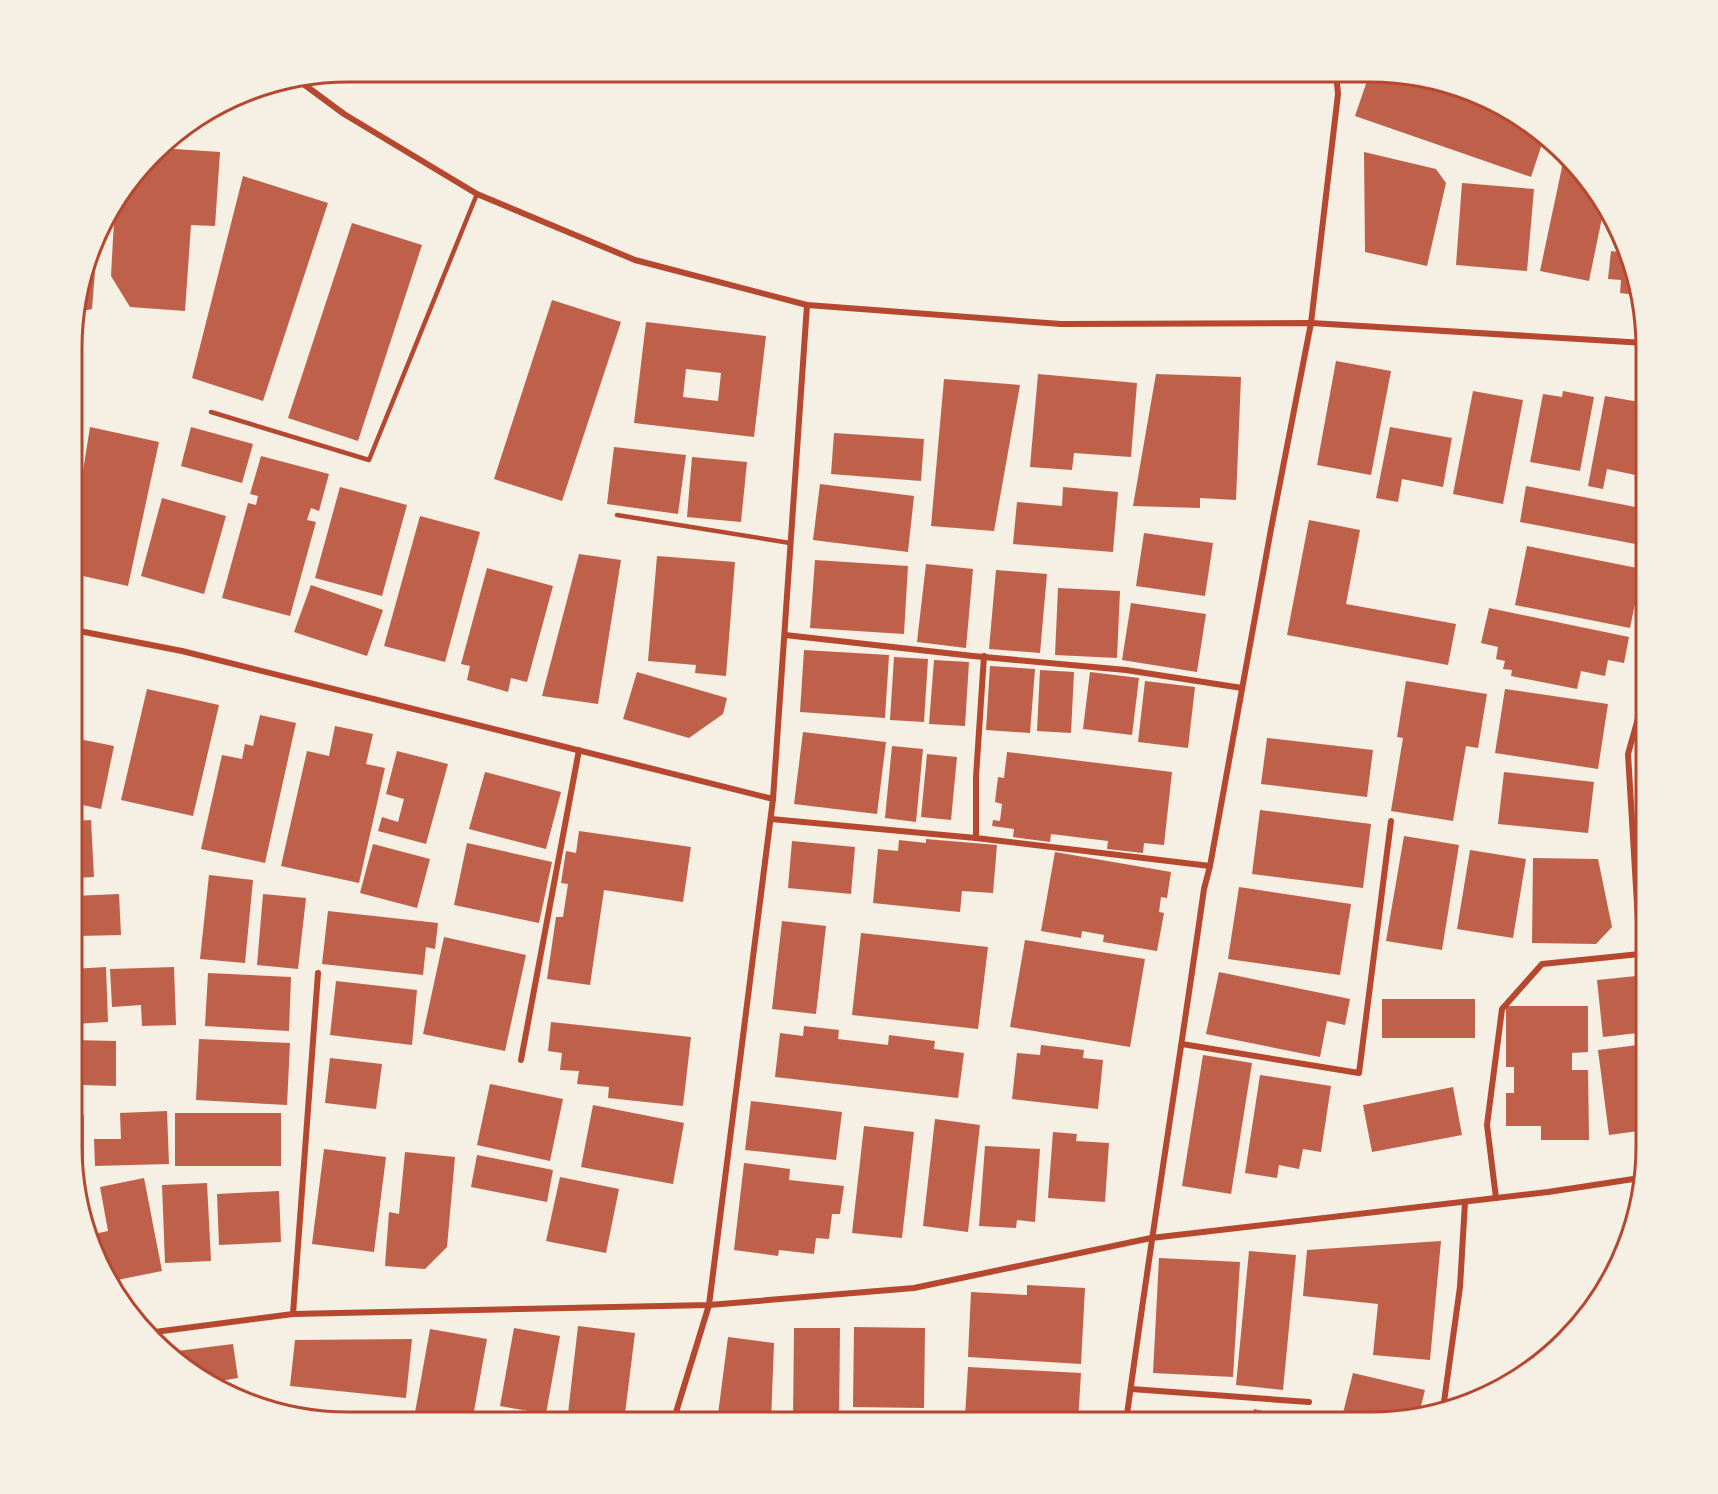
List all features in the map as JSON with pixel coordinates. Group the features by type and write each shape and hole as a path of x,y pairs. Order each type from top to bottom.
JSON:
{"street":[{"path":"1128,1412 1151,1238 1204,889 1311,323 1338,94 1337,82"},
{"path":"306,86 344,114 477,194 635,260 807,305 1061,324 1311,323 1636,342"},
{"path":"676,1412 709,1305 771,819 807,305"},
{"path":"82,632 182,651 773,799"},
{"path":"785,635 1126,670 1242,688"},
{"path":"976,838 976,777 984,656"},
{"path":"1636,726 1628,754 1636,887"},
{"path":"521,1060 579,750"},
{"path":"771,819 976,838 1210,866"},
{"path":"1182,1044 1359,1073 1390,821"},
{"path":"1496,1198 1487,1125 1502,1009 1542,964 1636,954"},
{"path":"292,1314 318,973"},
{"path":"158,1332 292,1314 709,1305 914,1288 1151,1238 1465,1202 1633,1179"},
{"path":"1444,1400 1460,1287 1465,1202"},
{"path":"1131,1389 1309,1402"}],"lane":[{"path":"211,412 369,460 477,194"},
{"path":"617,515 790,543"}],"building":[{"path":"1367,82 1404,85 1438,92 1471,103 1503,118 1542,145 1531,177 1355,116"},
{"path":"172,149 220,152 215,226 191,225 185,311 130,307 111,276 114,223 148,173"},
{"path":"1364,152 1436,169 1446,183 1427,266 1365,252"},
{"path":"1562,165 1581,186 1602,219 1589,281 1540,271"},
{"path":"243,176 328,203 263,401 192,378"},
{"path":"1462,183 1534,189 1527,271 1456,265"},
{"path":"352,223 422,245 358,441 288,418"},
{"path":"1611,251 1617,252 1630,294 1620,293 1621,280 1608,279"},
{"path":"95,269 92,309 86,310"},
{"path":"552,300 621,322 562,501 494,479"},
{"path":"646,322 766,336 754,437 634,423","holes":["686,369 721,373 718,401 683,397"]},
{"path":"1336,361 1391,371 1371,475 1317,465"},
{"path":"1038,374 1137,383 1131,457 1074,453 1072,470 1030,467"},
{"path":"1156,374 1241,377 1236,500 1200,498 1200,508 1133,506"},
{"path":"944,379 1020,385 994,531 931,526"},
{"path":"1473,391 1523,400 1503,504 1453,494"},
{"path":"1563,391 1594,397 1580,471 1530,462 1543,394 1562,397"},
{"path":"1605,396 1636,401 1636,475 1607,469 1603,489 1588,486"},
{"path":"90,427 159,442 128,586 82,576 82,477"},
{"path":"191,427 253,444 242,483 181,466"},
{"path":"1390,427 1452,438 1443,487 1402,479 1398,502 1376,498"},
{"path":"834,433 924,439 921,481 831,474"},
{"path":"614,447 686,455 678,514 607,504"},
{"path":"261,456 329,474 319,511 311,508 307,520 316,522 290,616 222,598 248,503 256,505 258,496 250,494"},
{"path":"692,457 747,462 741,522 687,517"},
{"path":"820,484 914,496 908,552 813,540"},
{"path":"1526,486 1636,507 1636,544 1520,522"},
{"path":"340,487 407,505 382,596 315,578"},
{"path":"1063,487 1118,492 1113,552 1013,544 1017,502 1062,506"},
{"path":"162,498 226,516 204,594 141,576"},
{"path":"420,516 480,532 445,662 384,646"},
{"path":"1309,520 1360,530 1346,604 1456,624 1448,665 1287,635"},
{"path":"1144,533 1213,543 1205,596 1136,586"},
{"path":"1527,546 1636,568 1636,598 1630,628 1515,605"},
{"path":"579,554 621,560 598,704 542,696"},
{"path":"657,556 735,562 726,676 695,673 696,665 648,661"},
{"path":"815,560 908,566 904,634 810,628"},
{"path":"926,564 973,569 966,648 917,642"},
{"path":"487,568 553,586 527,682 511,678 508,692 467,680 470,666 461,664"},
{"path":"996,570 1047,574 1040,653 989,649"},
{"path":"311,585 383,610 367,656 294,632"},
{"path":"1058,588 1120,591 1117,658 1055,655"},
{"path":"1131,603 1206,614 1197,672 1122,660"},
{"path":"1489,608 1629,637 1624,663 1608,660 1605,676 1581,671 1577,689 1511,676 1512,670 1503,669 1505,661 1496,659 1498,647 1481,643"},
{"path":"804,650 889,655 885,718 800,712"},
{"path":"894,657 928,659 924,722 890,720"},
{"path":"934,660 969,662 965,726 929,724"},
{"path":"990,666 1035,669 1030,733 986,730"},
{"path":"1040,670 1074,672 1071,733 1037,731"},
{"path":"637,672 727,698 723,714 689,738 623,719"},
{"path":"1090,672 1139,678 1132,735 1083,729"},
{"path":"1145,681 1195,687 1188,748 1138,742"},
{"path":"1406,681 1487,694 1478,748 1466,746 1453,821 1391,811 1403,738 1397,737"},
{"path":"147,689 219,705 193,816 121,800"},
{"path":"1505,689 1608,704 1598,769 1495,753"},
{"path":"260,715 296,723 265,863 201,849 222,755 242,759 245,744 253,746"},
{"path":"335,726 373,734 366,764 385,768 359,883 281,866 307,751 329,756"},
{"path":"803,732 886,742 877,814 794,804"},
{"path":"1267,738 1373,750 1367,797 1261,784"},
{"path":"82,740 114,746 101,809 82,805"},
{"path":"892,746 923,749 916,822 885,818"},
{"path":"397,751 448,764 426,844 378,831 382,817 398,822 404,799 386,794"},
{"path":"1007,752 1172,772 1164,845 1144,843 1143,853 1107,849 1108,841 1051,834 1050,842 1013,837 1014,829 992,826 993,820 1000,821 1002,804 995,802 998,777 1004,778"},
{"path":"927,754 957,757 951,820 921,817"},
{"path":"485,772 561,792 546,849 469,829"},
{"path":"1504,772 1594,782 1588,833 1498,824"},
{"path":"1260,810 1371,824 1363,888 1252,874"},
{"path":"82,820 91,820 94,877 82,878"},
{"path":"579,831 691,847 683,902 604,890 590,985 547,979 556,917 563,917 568,884 561,883 566,851 576,853"},
{"path":"1404,836 1459,845 1442,950 1386,941"},
{"path":"926,839 997,845 993,893 962,891 960,912 873,903 878,849 898,851 899,840 926,843"},
{"path":"792,841 855,847 851,894 788,888"},
{"path":"467,843 552,862 539,923 454,905"},
{"path":"373,844 430,859 417,908 360,893"},
{"path":"1470,850 1526,859 1513,938 1457,929"},
{"path":"1055,852 1171,872 1167,898 1161,897 1159,912 1164,913 1157,951 1103,942 1104,935 1082,931 1081,938 1041,931"},
{"path":"1533,858 1598,859 1612,927 1596,944 1532,943"},
{"path":"209,875 253,880 245,963 200,959"},
{"path":"1239,887 1351,904 1340,975 1228,959"},
{"path":"119,894 121,935 82,936 82,896"},
{"path":"263,894 306,898 298,969 257,965"},
{"path":"328,911 438,923 435,949 426,947 423,975 322,964"},
{"path":"782,921 826,926 816,1014 772,1009"},
{"path":"861,933 988,947 978,1029 852,1015"},
{"path":"444,937 526,955 505,1051 423,1034"},
{"path":"1025,940 1145,959 1130,1047 1010,1027"},
{"path":"106,967 108,1022 82,1023 82,968"},
{"path":"174,967 176,1025 142,1026 141,1005 112,1007 110,969"},
{"path":"1219,972 1350,999 1345,1025 1327,1021 1320,1057 1206,1034"},
{"path":"208,973 291,977 289,1031 205,1026"},
{"path":"1636,976 1636,1033 1603,1037 1597,980"},
{"path":"336,981 417,990 412,1045 330,1035"},
{"path":"1382,999 1475,999 1475,1038 1382,1038"},
{"path":"1506,1006 1588,1006 1588,1052 1572,1053 1572,1070 1588,1070 1589,1140 1541,1140 1541,1126 1506,1126 1506,1093 1514,1093 1514,1067 1506,1067"},
{"path":"551,1022 691,1037 683,1106 608,1098 609,1087 577,1084 579,1071 560,1070 562,1053 548,1051"},
{"path":"804,1026 839,1030 838,1039 888,1045 889,1035 935,1041 934,1049 964,1053 958,1098 775,1077 780,1033 803,1036"},
{"path":"199,1039 290,1043 287,1105 196,1100"},
{"path":"82,1040 116,1041 116,1086 82,1085"},
{"path":"1041,1045 1084,1050 1083,1058 1103,1060 1098,1109 1012,1099 1017,1053 1040,1055"},
{"path":"1636,1045 1636,1131 1609,1135 1598,1050"},
{"path":"1203,1055 1252,1063 1231,1194 1182,1186"},
{"path":"330,1058 382,1064 376,1109 325,1103"},
{"path":"1260,1075 1331,1086 1321,1152 1303,1149 1299,1169 1279,1165 1277,1178 1245,1173"},
{"path":"490,1084 563,1099 550,1161 477,1145"},
{"path":"1453,1087 1462,1135 1372,1152 1363,1105"},
{"path":"751,1101 842,1112 836,1160 745,1150"},
{"path":"593,1105 684,1123 673,1184 581,1167"},
{"path":"167,1111 169,1164 95,1166 94,1139 121,1139 120,1113"},
{"path":"175,1113 281,1113 281,1166 175,1166"},
{"path":"82,1115 84,1115 84,1172 82,1146"},
{"path":"935,1119 980,1125 968,1232 923,1226"},
{"path":"864,1126 914,1132 902,1238 852,1233"},
{"path":"1053,1132 1077,1134 1076,1141 1109,1143 1105,1202 1048,1198"},
{"path":"985,1146 1040,1149 1035,1222 1017,1220 1016,1228 979,1226"},
{"path":"324,1149 386,1157 374,1252 312,1244"},
{"path":"405,1152 455,1157 447,1247 425,1269 385,1266 389,1212 399,1214"},
{"path":"477,1155 553,1170 547,1202 471,1187"},
{"path":"744,1163 790,1169 789,1180 844,1186 840,1214 832,1214 829,1239 816,1238 814,1254 779,1250 778,1256 734,1250"},
{"path":"560,1177 619,1189 606,1253 546,1241"},
{"path":"144,1178 162,1271 118,1280 98,1233 108,1231 100,1187"},
{"path":"207,1183 211,1261 165,1263 162,1185"},
{"path":"279,1191 281,1242 219,1245 217,1194"},
{"path":"1441,1241 1430,1360 1373,1355 1378,1304 1303,1296 1307,1250"},
{"path":"1249,1251 1296,1255 1283,1390 1236,1385"},
{"path":"1159,1258 1240,1262 1233,1377 1153,1373"},
{"path":"1027,1285 1085,1288 1081,1364 968,1357 971,1292 1027,1295"},
{"path":"578,1326 635,1333 625,1412 568,1412"},
{"path":"854,1327 925,1328 924,1408 853,1407"},
{"path":"514,1328 560,1336 546,1412 500,1406"},
{"path":"794,1328 840,1328 839,1412 793,1412"},
{"path":"430,1329 487,1339 474,1412 415,1412"},
{"path":"728,1337 774,1343 771,1412 718,1412"},
{"path":"412,1339 406,1398 290,1386 295,1340"},
{"path":"233,1344 238,1378 224,1380 179,1351"},
{"path":"968,1367 1081,1373 1079,1412 965,1412"},
{"path":"1353,1373 1425,1390 1421,1406 1387,1411 1343,1412"}]}
